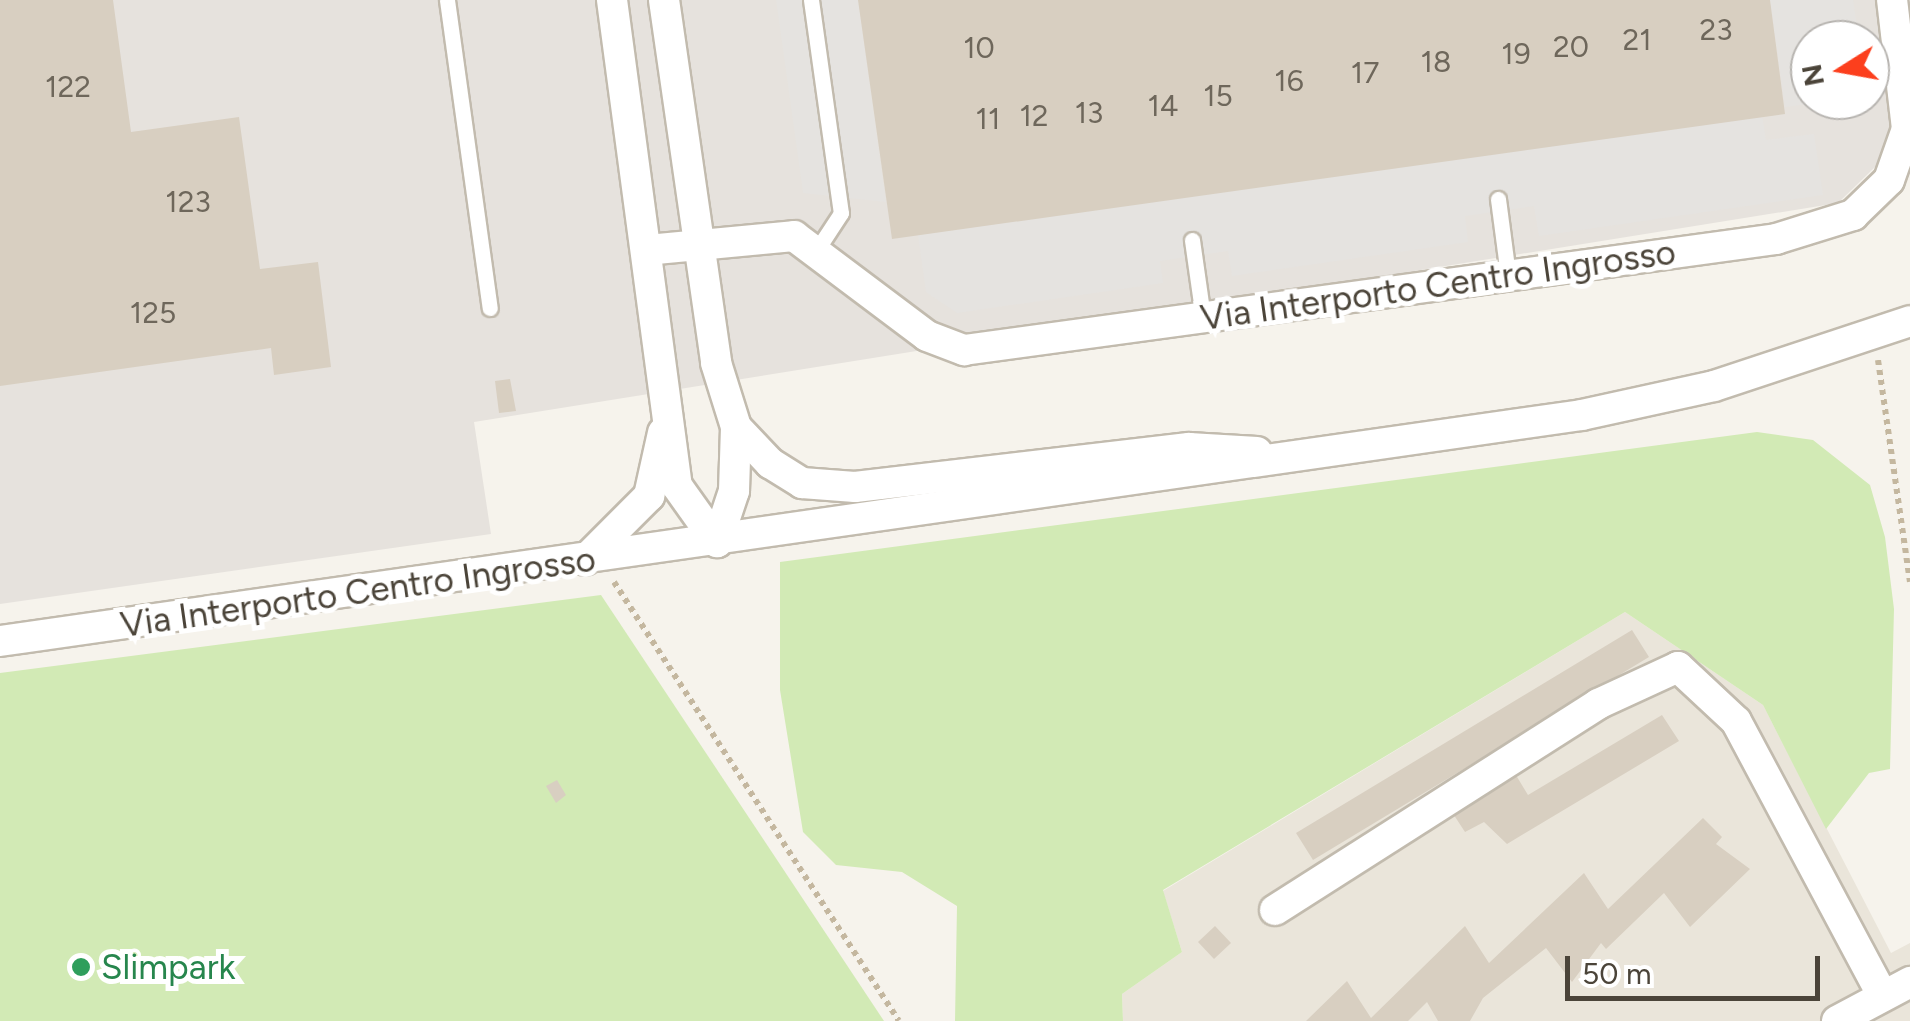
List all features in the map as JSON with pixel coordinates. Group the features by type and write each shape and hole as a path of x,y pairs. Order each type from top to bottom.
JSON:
{"street":[{"path":"612,0 677,486 717,542"},
{"path":"664,0 698,241 736,427 734,491 717,542"},
{"name":"Via Interporto Centro Ingrosso","path":"646,250 761,232 794,236 927,336 964,350 1776,239 1853,215 1889,180 1907,129 1892,0"},
{"name":"Via Interporto Centro Ingrosso","path":"0,640 1325,456 1695,390 1874,336 1910,321"},
{"path":"595,559 648,496 666,420"},
{"name":"Via Interporto Centro Ingrosso","path":"736,427 802,483 855,487 1188,448 1325,456"},
{"path":"1275,910 1598,704 1678,667 1736,721 1881,992"},
{"path":"1837,1021 1881,992 1910,982"}],"lane":[{"path":"447,0 490,308"},
{"path":"811,0 841,213 816,251"},
{"path":"1498,200 1508,276"},
{"path":"1192,240 1203,317"}],"path":[{"path":"1874,336 1910,582"},
{"path":"595,559 900,1021"}],"shaded area":[{"path":"0,0 1906,0 1910,133 1838,203 474,422 491,534 0,604"},
{"path":"776,0 858,0 886,202 803,193"},
{"path":"1770,0 1853,0 1856,20 1790,20 1790,106 1785,107"},
{"path":"1762,115 1766,140 1814,134 1823,195 1539,236 1534,206 1465,216 1468,242 1232,276 1228,251 1160,261 1163,283 957,313 926,292 918,235"},
{"path":"1625,612 1763,705 1891,953 1910,943 1910,1021 1123,1021 1122,994 1182,952 1163,891"}],"green space":[{"path":"1757,432 1813,440 1870,485 1885,537 1894,609 1890,769 1869,773 1826,829 1763,705 1625,612 1163,890 1182,952 1122,994 1123,1021 955,1021 957,906 902,872 836,865 803,832 780,690 780,562"},
{"path":"601,595 884,1021 0,1021 0,673"}],"building":[{"path":"0,0 113,0 131,132 239,117 260,269 318,262 331,367 274,375 271,348 0,386"},
{"path":"858,0 1770,0 1785,114 892,239"},
{"path":"510,379 516,411 499,413 495,381"},
{"path":"1632,630 1649,657 1313,860 1296,833"},
{"path":"1662,715 1679,741 1507,844 1484,822 1465,832 1448,806 1511,767 1528,795"},
{"path":"557,780 566,795 556,803 546,786"},
{"path":"1703,818 1722,837 1716,844 1750,869 1690,927 1664,893 1606,949 1601,943 1572,982 1546,948 1483,998 1470,1021 1438,1021 1427,1002 1408,1021 1306,1021 1347,981 1371,1018 1465,926 1489,963 1584,873 1608,909"},
{"path":"1215,926 1231,943 1214,959 1198,942"}],"place":[{"name":"Slimpark","path":"81,967"}]}
